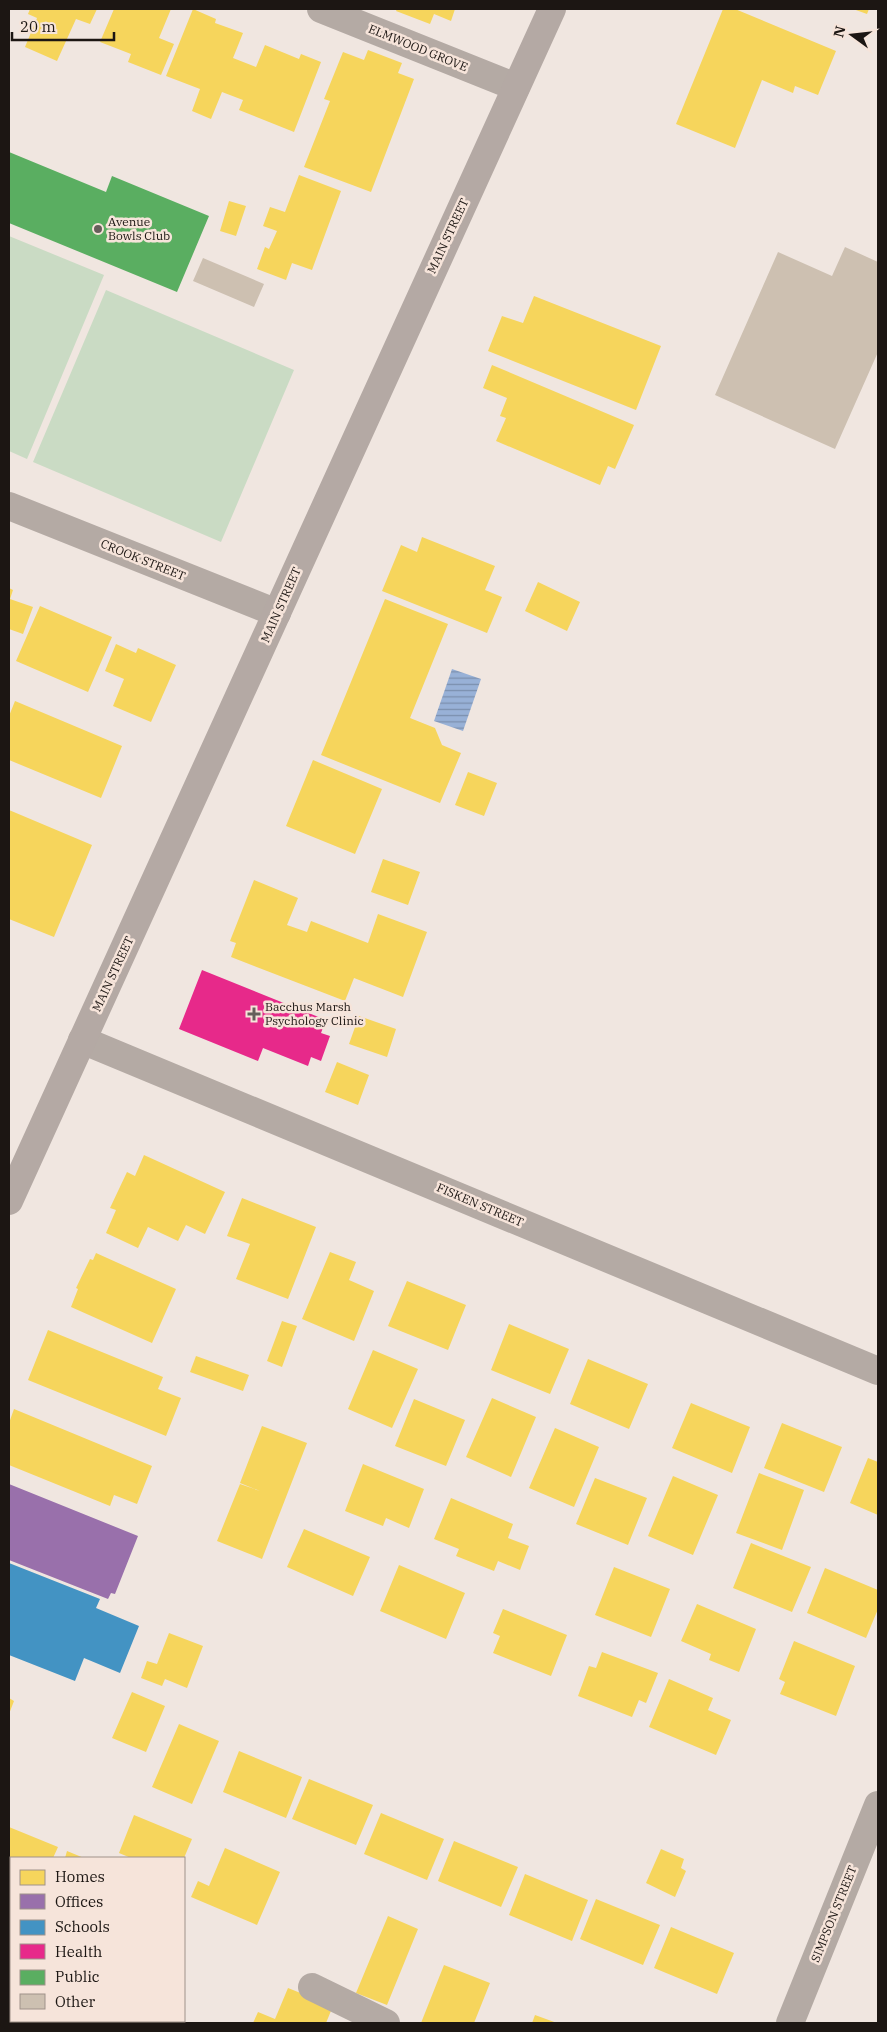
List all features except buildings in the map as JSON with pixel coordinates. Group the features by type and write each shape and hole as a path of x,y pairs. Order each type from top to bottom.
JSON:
{"main road":[{"name":"MAIN STREET","path":"9,1201 552,9"}],"street":[{"name":"ELMWOOD GROVE","path":"320,9 516,87"},
{"name":"CROOK STREET","path":"9,506 277,613"},
{"name":"FISKEN STREET","path":"82,1040 878,1371"},
{"name":"SIMPSON STREET","path":"790,2023 878,1805"},
{"path":"312,1987 386,2023"}],"green space":[{"path":"9,236 104,275 27,459 9,451"},
{"path":"106,290 294,370 221,542 33,462"}],"water":[{"path":"452,669 481,679 463,731 434,721"}],"place":[{"name":"Avenue Bowls Club","path":"98,229"},
{"name":"Bacchus Marsh Psychology Clinic","path":"254,1014"}]}
